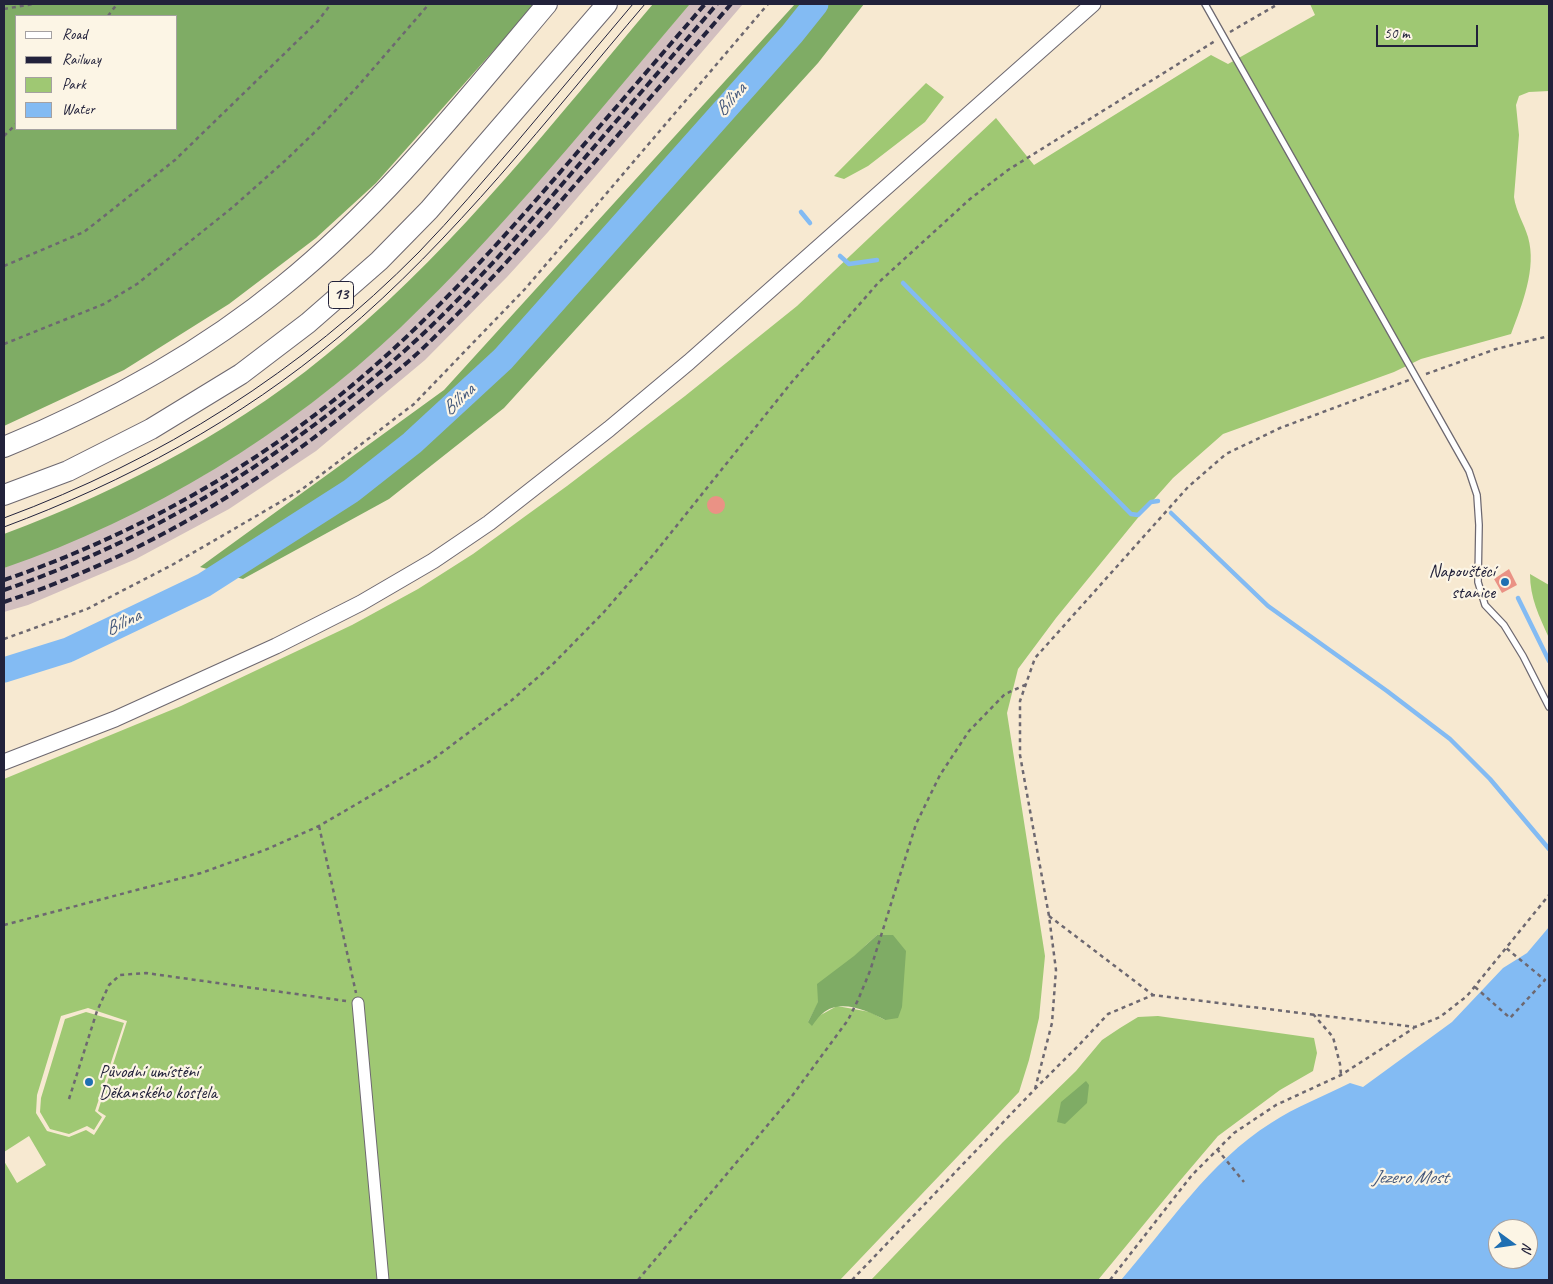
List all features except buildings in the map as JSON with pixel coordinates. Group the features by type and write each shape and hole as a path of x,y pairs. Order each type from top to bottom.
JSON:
{"highway":[{"path":"4,447 52,428 129,390 212,339 284,285 353,223 402,173 547,4"},
{"name":"13","path":"4,495 68,470 151,429 241,374 308,324 379,261 429,210 607,4"}],"street":[{"path":"4,762 115,719 276,646 361,604 433,561 489,523 689,362 1093,4"},
{"path":"358,1003 383,1280"}],"lane":[{"path":"1206,4 1469,471 1477,495 1479,525 1478,582 1485,605 1504,625 1523,656 1549,707"}],"path":[{"path":"4,9 33,4"},
{"path":"109,15 118,4"},
{"path":"4,266 84,232 175,160 318,21 331,4"},
{"path":"4,344 104,304 138,284 288,159 358,86 429,4"},
{"path":"4,639 87,609 189,555 301,490 414,404 525,289 768,4"},
{"path":"4,925 201,874 265,850 319,826 432,760 512,700 554,663 604,612 654,554 792,383 878,283 970,199 1008,170 1278,4"},
{"path":"5,135 15,125"},
{"path":"1035,1089 1052,1023 1056,970 1049,916 1020,755 1020,701 1035,658 1188,487 1226,454 1280,428 1417,377 1496,349 1549,336"},
{"path":"638,1280 792,1096 848,1020 870,971 916,824 940,775 969,731 1005,694 1024,685"},
{"path":"69,1099 100,1002 109,985 120,975 146,973 358,1003 319,826"},
{"path":"1110,1280 1192,1175 1234,1133 1276,1105 1341,1075 1415,1027 1440,1017 1467,996 1549,895"},
{"path":"1545,899 1549,903"},
{"path":"1049,916 1153,995"},
{"path":"1475,987 1510,1018 1545,980 1506,948"},
{"path":"852,1280 1108,1014 1153,995 1415,1027"},
{"path":"1313,1014 1333,1037 1341,1075"},
{"path":"1217,1149 1244,1182"}],"shaded area":[{"path":"690,4 743,4 548,232 507,277 425,360 316,451 229,509 136,559 28,605 4,612 4,568 204,475 291,418 332,387 398,329 436,292 517,205"}],"green space":[{"path":"4,4 535,4 376,183 316,238 229,304 124,370 4,426"},
{"path":"653,4 690,4 513,211 439,290 357,367 264,437 215,469 164,498 112,524 58,548 4,568 4,534 95,496 183,452 266,400 344,340 387,302 467,221 543,135"},
{"path":"795,4 864,4 818,63 504,408 389,499 243,579 200,567 444,390"},
{"path":"1310,4 1549,4 1549,91 1529,92 1519,96 1516,105 1519,135 1514,197 1516,208 1528,237 1531,261 1524,299 1511,334 1421,359 1394,372 1223,434 1173,478 1141,514 1056,618 1018,669 1007,713 1045,956 1039,1018 1029,1060 1019,1092 840,1280 4,1280 4,1161 17,1183 46,1165 29,1136 4,1152 4,779 181,706 352,625 418,589 473,554 567,486 685,396 797,306 996,118 1034,165 1211,55 1228,64 1315,15","holes":["877,935 885,1020 870,1012 837,1006 808,1022 838,975","88,1008 127,1021 98,1111 106,1116 94,1135 86,1130 69,1137 47,1131 36,1113 37,1095 61,1016"]},
{"path":"926,83 944,97 925,122 868,166 844,179 834,176"},
{"path":"1530,574 1549,585 1549,638 1533,599"},
{"path":"877,935 893,935 906,951 902,1007 898,1018 885,1020 862,1009 845,1006 829,1009 812,1026 808,1022 818,1002 817,984 854,956"},
{"path":"86,1012 124,1023 95,1111 102,1117 94,1130 87,1126 69,1134 50,1129 40,1112 41,1098 65,1019"},
{"path":"1158,1016 1314,1038 1317,1053 1313,1071 1280,1090 1218,1136 1098,1280 871,1280 1003,1142 1076,1071 1102,1040 1138,1017"},
{"path":"1086,1081 1089,1085 1087,1103 1065,1124 1057,1122 1061,1102"}],"water":[{"name":"Jezero Most","path":"1549,927 1549,1280 1121,1280 1190,1196 1228,1156 1271,1123 1290,1112 1350,1083 1363,1087 1452,1022 1503,968 1527,953"}],"waterway":[{"name":"Bílina","path":"4,670 68,650 204,585 351,491 412,443 503,359 792,34 816,4"},
{"path":"801,212 810,223"},
{"path":"840,256 849,264 877,260"},
{"path":"903,283 1131,514 1138,515 1151,502 1158,501"},
{"path":"1171,513 1268,606 1387,691 1450,739 1490,779 1549,849"},
{"path":"1518,598 1549,661"}],"tram line":[{"path":"4,518 63,495 174,440 227,408 326,336 374,295 444,225 633,4"},
{"path":"4,527 93,490 180,446 262,395 340,336 382,299 461,218 536,134 645,4"}],"railway":[{"path":"4,580 49,564 93,545 179,503 262,453 339,396 403,340 463,281 548,187 705,4"},
{"path":"4,590 60,569 115,545 169,518 271,456 320,421 367,383 412,344 497,259 717,4"},
{"path":"4,602 55,584 105,563 200,513 247,485 291,454 393,374 444,328 512,256 731,4"}],"place":[{"name":"Napouštěcí stanice","path":"1505,582"},
{"name":"Původní umístění Děkanského kostela","path":"89,1082"}]}
